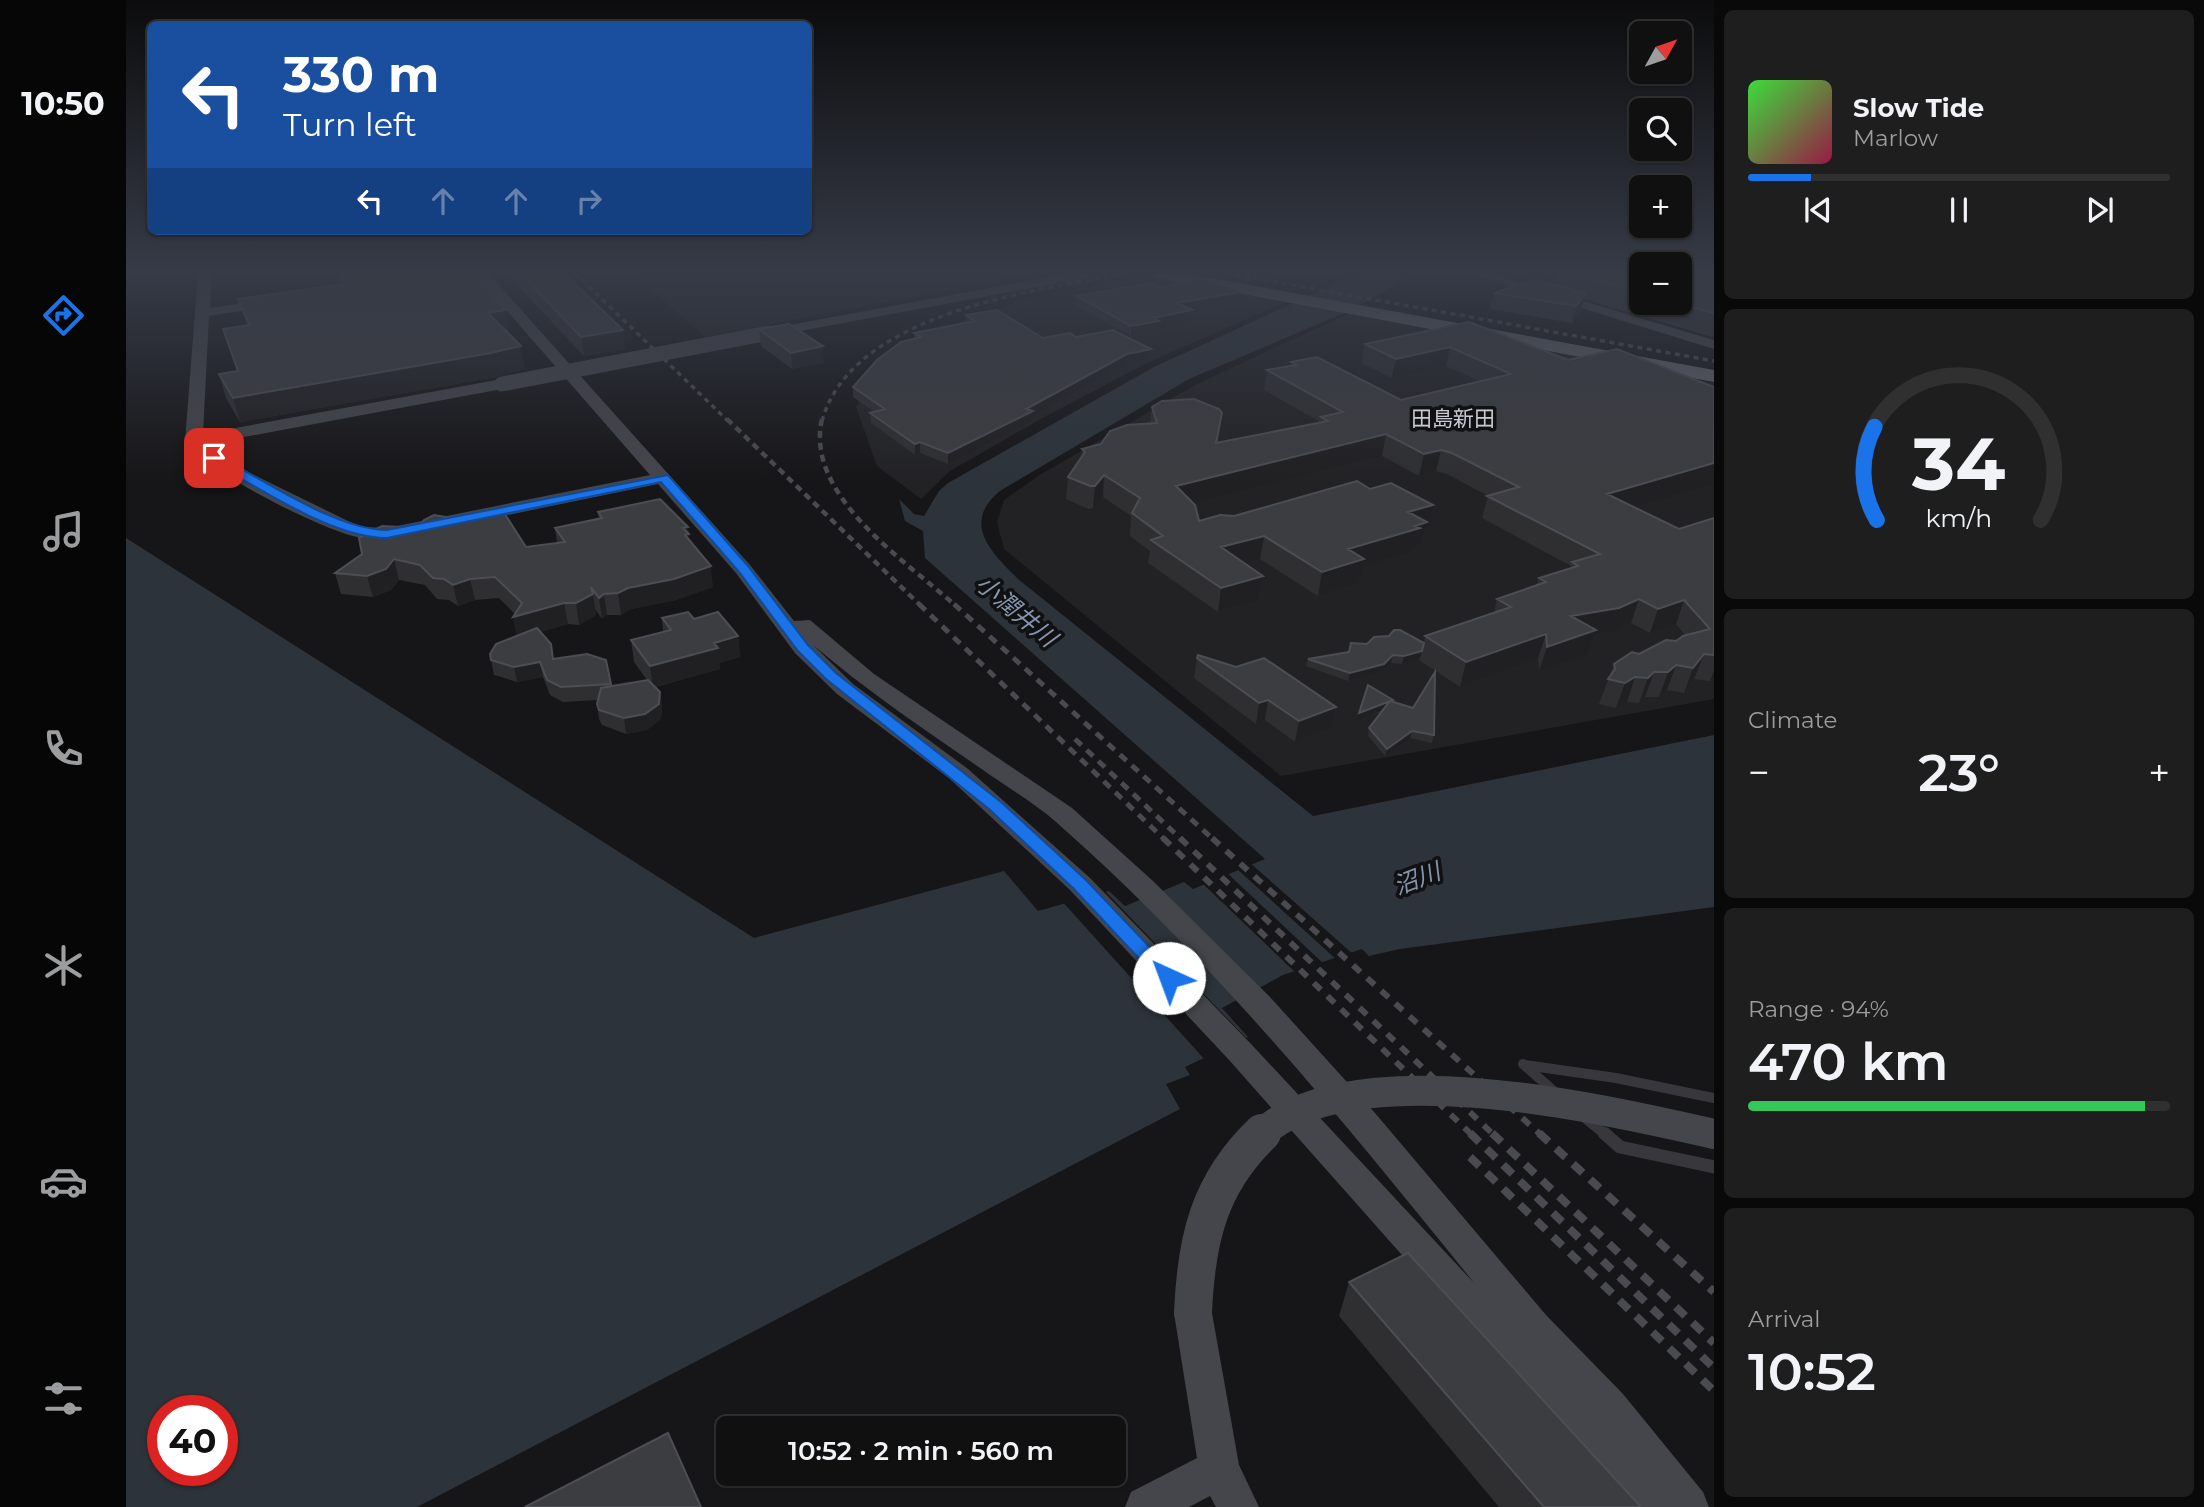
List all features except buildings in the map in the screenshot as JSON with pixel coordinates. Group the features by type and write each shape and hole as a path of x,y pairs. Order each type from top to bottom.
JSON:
{"highway":[{"path":"1537,343 1714,376"},
{"path":"1578,343 1714,368"}],"street":[{"path":"194,441 201,343"},
{"path":"543,343 743,569 803,648 845,689 959,774 1080,884 1241,1054 1540,1382 1671,1507"},
{"path":"194,441 714,343"},
{"path":"196,409 214,424 230,427 300,421"},
{"path":"222,463 235,446 300,421"},
{"path":"194,441 222,463 339,525 368,534 387,534 663,478"},
{"path":"743,569 822,643 866,679 1063,814 1143,887 1259,1005 1363,1122 1533,1327 1609,1406 1688,1507"},
{"path":"1238,1507 1219,1469 1193,1313 1197,1252 1221,1184 1245,1146 1263,1131 1303,1106 1321,1099 1353,1092 1431,1089 1627,1114 1714,1134"},
{"path":"1146,1507 1219,1469"}],"lane":[{"path":"1714,1098 1616,1078 1523,1064 1619,1147 1714,1167"}],"shaded area":[{"path":"919,343 1192,343 1147,363 1039,420 950,471 921,499 877,466 856,407 878,370"},
{"path":"1285,343 1508,343 1714,383 1714,699 1281,776 1004,549 997,522 1004,500 1038,476 1197,384"}],"water":[{"path":"1206,343 1273,343 1189,379 1000,491 988,503 983,514 981,526 990,548 1018,579 1313,816 1714,735 1714,907 1400,949 1369,956 1362,949 1283,975 1222,1008 1248,1037 1185,1067 1190,1075 1166,1084 1180,1109 417,1507 126,1507 126,538 754,938 1004,871 1038,911 1109,891 1125,906 1184,882 1193,889 1265,859 925,558 923,531 905,521 899,499 914,514 924,516 939,491 948,483 1154,367"}],"pier":[{"path":"1249,862 1354,955 1338,961 1236,868"},
{"path":"1226,872 1325,965 1297,974 1201,882"},
{"path":"1103,889 1249,1041 1206,1061 1061,900"}],"railway":[{"path":"648,343 728,421"},
{"path":"822,421 840,384 870,354 888,343"},
{"path":"1616,343 1714,361"},
{"path":"727,419 921,606"},
{"path":"822,419 821,447 828,474 843,500 887,547 956,606"},
{"path":"919,604 1165,840"},
{"path":"954,604 1214,840"},
{"path":"1075,739 1182,840"},
{"path":"1163,838 1472,1135"},
{"path":"1180,838 1494,1135"},
{"path":"1212,838 1541,1135"},
{"path":"1470,1133 1714,1368"},
{"path":"1492,1133 1714,1343"},
{"path":"1539,1133 1714,1292"},
{"path":"1470,1157 1714,1391"}],"district":[{"name":"田島新田","path":"1453,419"}],"route":[{"path":"214,458 339,525 368,534 387,534 663,478 743,569 803,648 831,676 884,720 959,774 995,806 1080,884 1169,978"}],"water label":[{"name":"小潤井川","path":"1016,611"},
{"name":"沼川","path":"1417,879"}]}
